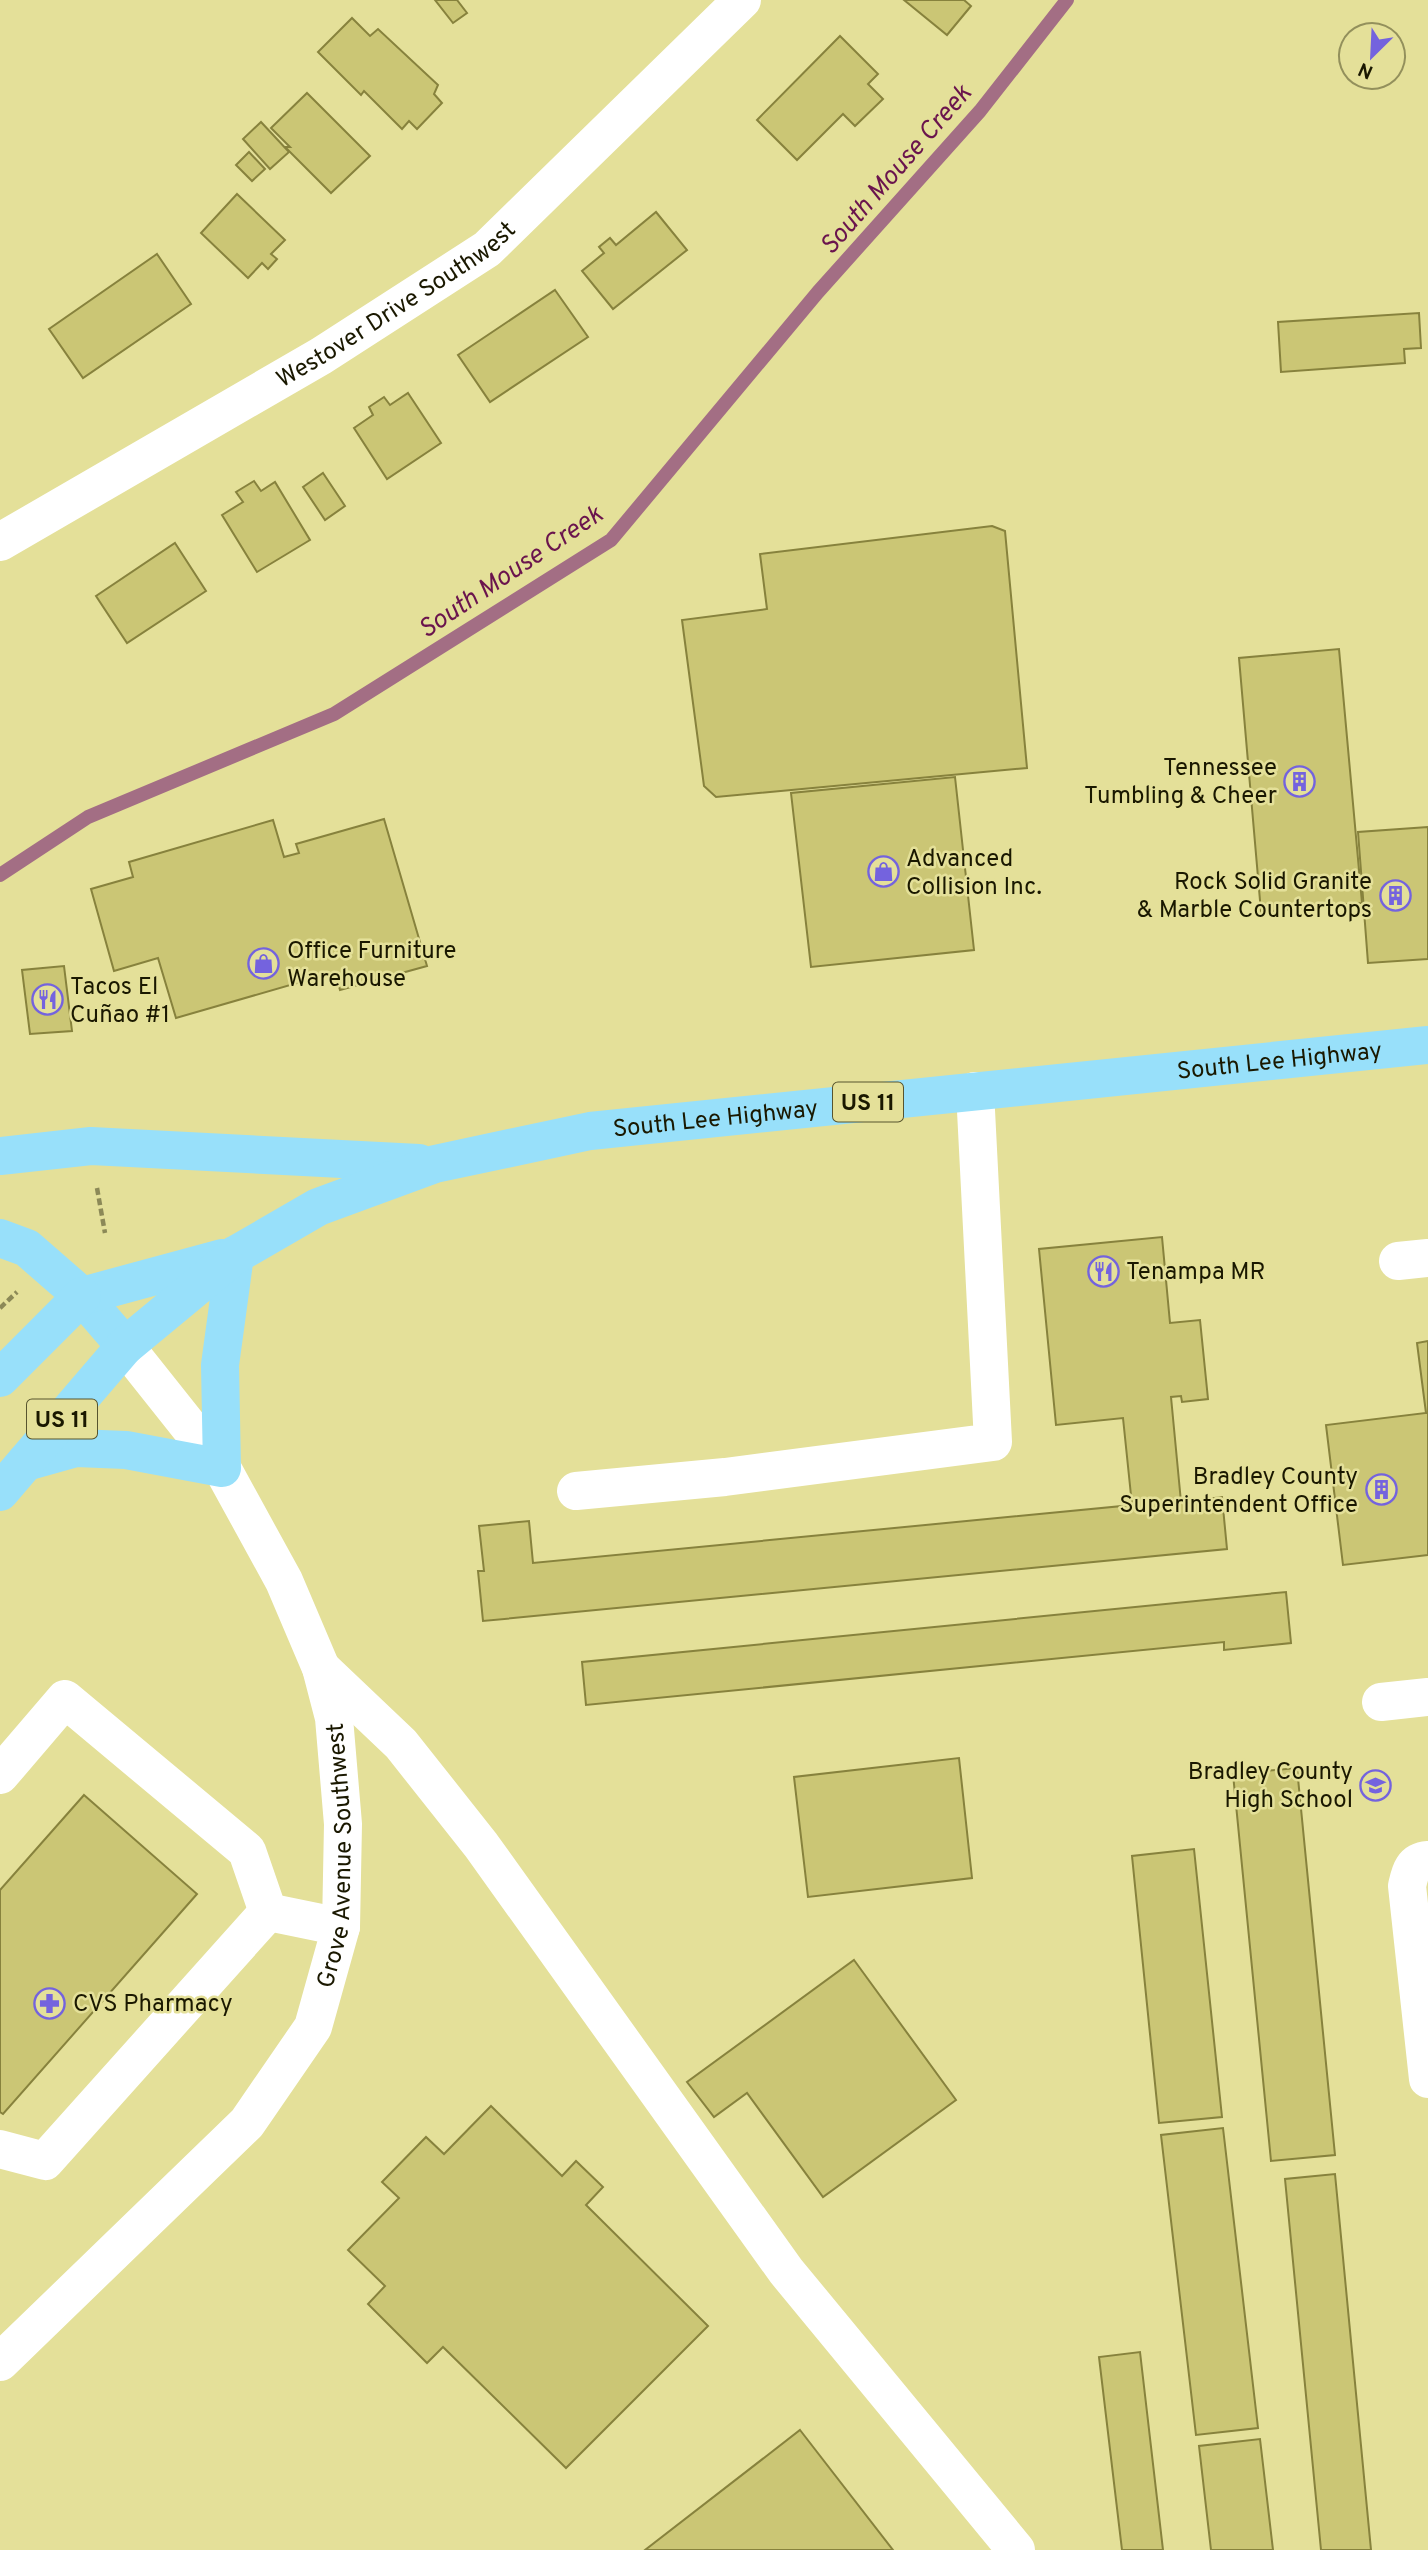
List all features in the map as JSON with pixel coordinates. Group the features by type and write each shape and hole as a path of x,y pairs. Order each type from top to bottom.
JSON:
{"main road":[{"name":"South Lee Highway","path":"125,1346 234,1255 318,1207 435,1164 590,1131 1428,1045"},
{"path":"0,1156 91,1146 435,1164"},
{"name":"Grove Avenue Southwest","path":"0,1238 27,1248 82,1296 125,1346"},
{"name":"South Lee Highway","path":"82,1296 234,1255"},
{"path":"26,1462 76,1448 126,1450 222,1468 220,1365 234,1255"},
{"name":"US 11","path":"0,1378 82,1296"},
{"name":"US 11","path":"0,1492 125,1346"}],"street":[{"name":"Westover Drive Southwest","path":"0,542 321,356 487,249 742,0"},
{"path":"576,1490 725,1476 993,1442 975,1091"},
{"name":"Grove Avenue Southwest","path":"0,2362 247,2123 313,2027 341,1927 343,1824 334,1718 321,1668 284,1581 222,1468 125,1346"},
{"path":"321,1668 401,1744 481,1845 786,2271 1016,2550"},
{"path":"1381,1702 1428,1697"},
{"path":"0,1775 65,1699 247,1851 268,1912"},
{"path":"1428,1860 1421,1860 1412,1868 1407,1886 1428,2079"},
{"path":"268,1912 341,1927"},
{"path":"0,2150 45,2161 268,1912"}],"path":[{"path":"96,1182 105,1233"}],"building":[{"path":"435,0 457,0 467,13 453,23"},
{"path":"904,0 964,0 971,6 947,35"},
{"path":"352,18 370,36 378,29 438,85 434,94 442,103 417,129 409,121 402,129 364,91 361,95 318,52"},
{"path":"840,36 878,74 868,84 883,99 855,126 843,114 797,160 757,120"},
{"path":"307,93 370,156 331,193 285,147 290,147 271,128"},
{"path":"261,122 289,152 270,169 243,139"},
{"path":"249,152 265,169 252,181 236,165"},
{"path":"237,194 285,240 271,254 277,259 268,269 262,263 248,278 201,233"},
{"path":"656,212 687,250 613,309 582,271 604,253 599,247 610,238 616,245"},
{"path":"157,254 191,304 83,378 49,329"},
{"path":"555,290 588,337 490,402 458,355"},
{"path":"1419,313 1421,348 1404,349 1405,363 1281,372 1278,322"},
{"path":"408,393 441,443 387,479 354,428 373,415 369,407 384,397 390,405"},
{"path":"323,473 345,506 325,520 303,487"},
{"path":"254,481 261,491 275,482 310,540 257,572 222,515 243,502 236,492"},
{"path":"992,526 1005,531 1027,768 716,797 704,786 682,620 767,609 760,554"},
{"path":"175,543 206,591 127,643 96,596"},
{"name":"Tennessee Tumbling & Cheer","path":"1339,649 1362,903 1261,912 1239,658"},
{"name":"Advanced Collision Inc.","path":"955,777 974,950 811,967 791,793"},
{"path":"384,819 427,966 340,990 335,972 176,1018 158,958 114,971 91,889 133,877 129,862 273,820 284,857 299,853 296,844"},
{"name":"Rock Solid Granite & Marble Countertops","path":"1428,827 1428,959 1368,963 1358,832"},
{"name":"Tacos El Cuñao #1","path":"64,966 72,1031 30,1034 22,970"},
{"path":"1162,1237 1170,1323 1200,1320 1208,1399 1182,1402 1181,1396 1171,1397 1181,1502 1222,1497 1227,1549 483,1621 478,1571 484,1571 479,1526 529,1521 533,1563 1132,1505 1123,1418 1056,1425 1039,1249"},
{"name":"Bradley County Superintendent Office","path":"1428,1341 1428,1555 1343,1565 1326,1425 1426,1413 1417,1343"},
{"path":"1286,1592 1291,1643 1224,1650 1224,1642 586,1705 582,1662"},
{"path":"959,1758 972,1878 808,1897 794,1777"},
{"path":"1297,1768 1335,2155 1271,2161 1233,1774"},
{"name":"CVS Pharmacy","path":"84,1795 197,1894 3,2114 0,2112 0,1890"},
{"path":"1194,1849 1222,2117 1159,2123 1132,1856"},
{"path":"854,1960 956,2100 823,2197 747,2093 714,2117 687,2082"},
{"path":"491,2106 562,2176 576,2161 603,2187 586,2205 708,2326 566,2468 443,2347 427,2363 368,2304 385,2286 348,2250 399,2198 382,2182 426,2137 444,2154"},
{"path":"1223,2128 1258,2428 1196,2435 1161,2135"},
{"path":"1335,2174 1371,2550 1321,2550 1285,2179"},
{"path":"1140,2352 1163,2550 1122,2550 1099,2357"},
{"path":"800,2430 893,2550 645,2550"},
{"path":"1260,2439 1273,2550 1211,2550 1199,2446"}],"waterway":[{"name":"South Mouse Creek","path":"0,875 88,817 334,714 611,540 818,292 980,111 1067,0"}],"place":[{"name":"Tennessee Tumbling & Cheer","path":"1300,781"},
{"name":"Advanced Collision Inc.","path":"883,872"},
{"name":"Rock Solid Granite & Marble Countertops","path":"1395,895"},
{"name":"Office Furniture Warehouse","path":"264,964"},
{"name":"Tacos El Cuñao #1","path":"47,1000"},
{"name":"Tenampa MR","path":"1103,1271"},
{"name":"Bradley County Superintendent Office","path":"1381,1490"},
{"name":"Bradley County High School","path":"1376,1785"},
{"name":"CVS Pharmacy","path":"50,2003"}]}
